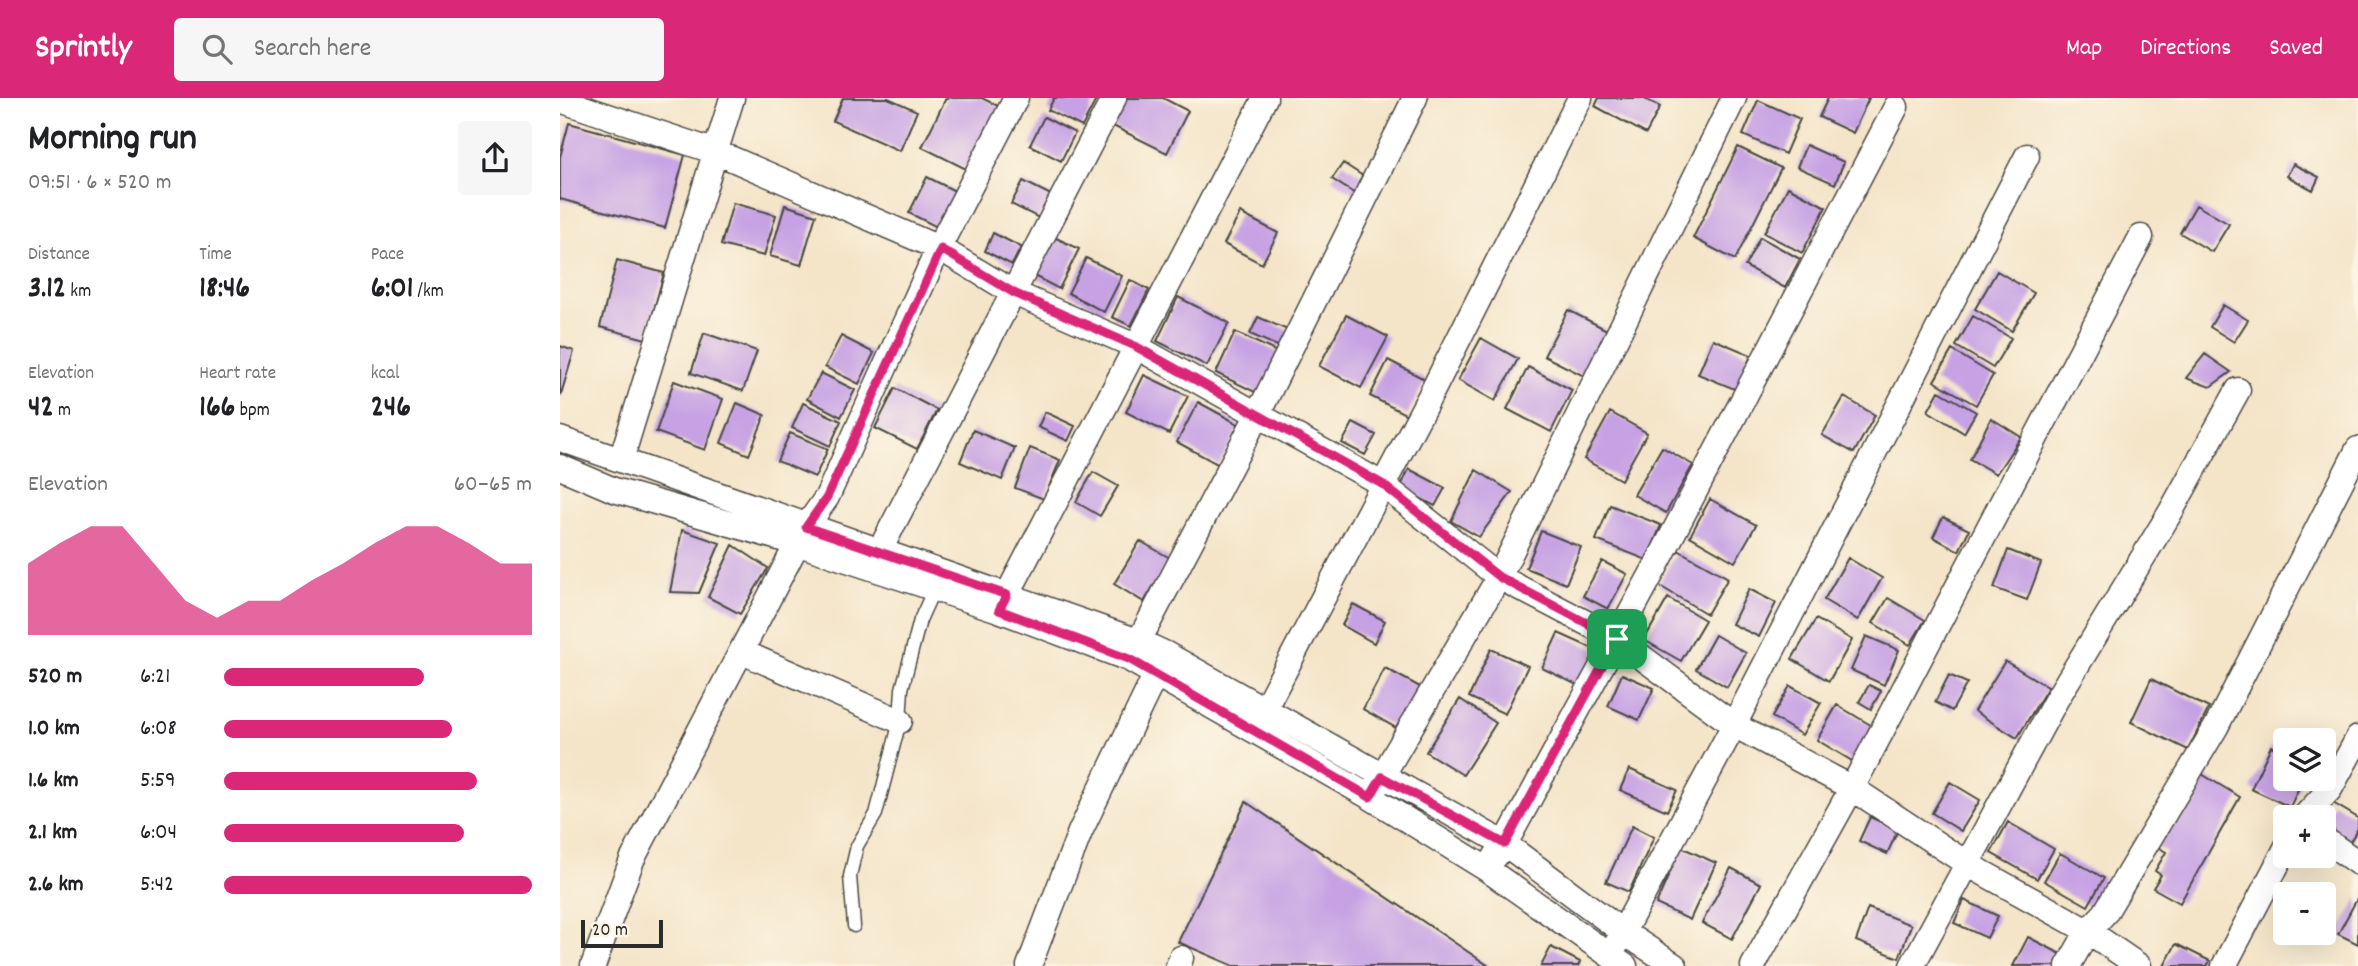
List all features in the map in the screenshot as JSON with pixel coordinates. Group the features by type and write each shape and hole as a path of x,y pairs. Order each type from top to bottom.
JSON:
{"street":[{"path":"621,460 732,98"},
{"path":"593,966 632,860 802,536 827,497 941,249 1016,98"},
{"path":"880,550 1114,98"},
{"path":"1003,602 1265,98"},
{"path":"1134,650 1257,416 1415,98"},
{"path":"1258,719 1580,98"},
{"path":"1376,787 1499,577 1734,98"},
{"path":"560,100 716,152 941,249 1014,293 1135,346 1382,484 1499,577 1617,639 1734,725 1853,788 1969,865 2088,931 2139,966"},
{"path":"1485,868 1505,844 1617,639 1896,107"},
{"path":"1376,787 1485,868 1618,960 1623,932 1734,725 2027,156"},
{"path":"1753,966 1853,788 2141,237"},
{"path":"1912,966 2056,701 2170,513 2238,390"},
{"path":"560,439 621,460 934,589 1003,602"},
{"path":"2068,966 2088,931 2105,913 2216,727 2358,449"},
{"path":"560,467 614,490 802,536 880,550 1003,602 1134,650 1376,787 1505,844 1623,932 1675,966"},
{"path":"743,652 900,721"},
{"path":"1029,966 1080,832 1160,664"},
{"path":"2315,805 2330,789 2358,738"},
{"path":"2336,847 2358,863"},
{"path":"2224,966 2275,868"}],"lane":[{"path":"854,926 850,876 857,846 876,814 900,721 902,689 920,620 934,589"}],"building":[{"path":"843,98 888,98 917,111 900,151 833,121"},
{"path":"946,98 982,98 1004,109 972,172 922,147"},
{"path":"1054,98 1097,98 1082,127 1048,110"},
{"path":"1124,98 1163,98 1188,111 1167,153 1111,125"},
{"path":"1599,98 1643,98 1660,107 1646,134 1595,106"},
{"path":"1828,98 1869,98 1853,133 1819,117"},
{"path":"1758,100 1800,119 1785,154 1743,135"},
{"path":"1044,117 1075,133 1061,161 1030,145"},
{"path":"569,123 685,155 665,228 560,199 560,157"},
{"path":"1806,145 1844,162 1835,184 1797,167"},
{"path":"1738,147 1781,168 1735,260 1693,238"},
{"path":"1343,163 1366,178 1355,194 1332,179"},
{"path":"2293,164 2319,177 2313,190 2287,176"},
{"path":"927,177 959,193 941,229 909,213"},
{"path":"1023,181 1051,195 1039,218 1011,204"},
{"path":"1788,187 1826,207 1802,253 1764,233"},
{"path":"733,203 776,215 764,256 721,245"},
{"path":"785,205 816,215 801,265 770,256"},
{"path":"2196,205 2229,224 2212,252 2180,233"},
{"path":"1240,213 1278,233 1262,264 1224,244"},
{"path":"993,233 1021,247 1012,265 985,251"},
{"path":"1054,237 1079,249 1059,289 1034,276"},
{"path":"1760,237 1800,259 1785,288 1745,266"},
{"path":"1086,258 1122,276 1104,312 1068,293"},
{"path":"617,260 664,273 646,339 600,327"},
{"path":"1997,271 2034,293 2012,331 1975,309"},
{"path":"1130,280 1149,290 1131,326 1112,317"},
{"path":"1178,297 1229,323 1207,366 1157,341"},
{"path":"2223,305 2248,320 2234,342 2210,327"},
{"path":"1568,310 1607,330 1584,376 1544,356"},
{"path":"1346,315 1388,337 1361,388 1319,366"},
{"path":"1973,316 2011,338 1993,368 1956,346"},
{"path":"1258,317 1292,332 1284,349 1250,334"},
{"path":"1235,332 1279,353 1259,394 1216,373"},
{"path":"704,333 757,351 743,391 691,373"},
{"path":"841,336 874,353 859,384 825,367"},
{"path":"1481,338 1518,359 1495,401 1458,380"},
{"path":"1713,339 1751,355 1737,390 1698,374"},
{"path":"560,346 574,351 561,394 560,393"},
{"path":"1952,350 1993,375 1976,405 1934,381"},
{"path":"2205,354 2231,372 2210,387 2186,378"},
{"path":"1388,360 1426,380 1407,415 1370,396"},
{"path":"1528,367 1572,390 1551,432 1507,409"},
{"path":"821,373 855,390 841,417 807,399"},
{"path":"1144,375 1188,396 1169,434 1126,412"},
{"path":"674,381 723,399 705,450 656,432"},
{"path":"895,388 937,410 917,449 875,428"},
{"path":"1939,391 1976,412 1964,433 1928,411"},
{"path":"1844,397 1875,415 1854,453 1822,435"},
{"path":"1198,402 1240,425 1219,465 1177,442"},
{"path":"737,403 765,415 749,455 721,443"},
{"path":"803,403 841,421 830,446 792,428"},
{"path":"1045,412 1075,426 1068,441 1038,427"},
{"path":"1610,412 1647,433 1621,480 1584,459"},
{"path":"1991,418 2021,437 1996,474 1970,459"},
{"path":"1353,423 1376,435 1365,455 1342,443"},
{"path":"973,430 1015,448 1002,480 960,462"},
{"path":"790,433 828,449 815,477 777,461"},
{"path":"1662,447 1693,465 1666,513 1634,495"},
{"path":"1030,448 1060,460 1044,499 1015,488"},
{"path":"1409,469 1445,488 1435,506 1400,488"},
{"path":"1476,470 1512,492 1479,537 1451,521"},
{"path":"1093,472 1118,486 1100,516 1076,502"},
{"path":"1710,499 1756,525 1735,562 1690,536"},
{"path":"1610,505 1661,525 1647,560 1596,540"},
{"path":"1943,517 1969,530 1959,551 1933,537"},
{"path":"682,530 720,543 699,593 670,592"},
{"path":"1541,531 1581,547 1566,584 1526,568"},
{"path":"1140,541 1170,558 1144,602 1114,584"},
{"path":"733,545 768,568 740,614 708,597"},
{"path":"1678,550 1728,578 1707,614 1658,585"},
{"path":"2008,550 2041,563 2027,600 1994,588"},
{"path":"1848,558 1882,578 1858,620 1824,600"},
{"path":"1602,561 1627,574 1608,609 1583,596"},
{"path":"1749,589 1776,603 1759,637 1732,624"},
{"path":"1668,598 1705,620 1681,661 1644,640"},
{"path":"1888,598 1925,620 1910,645 1873,623"},
{"path":"1353,604 1385,621 1374,643 1342,625"},
{"path":"1816,619 1852,640 1829,681 1792,659"},
{"path":"1558,633 1596,650 1579,686 1542,668"},
{"path":"1715,635 1746,653 1727,687 1696,669"},
{"path":"1866,636 1899,650 1884,685 1851,670"},
{"path":"1491,649 1528,666 1505,714 1469,697"},
{"path":"2005,661 2048,687 2017,738 1974,711"},
{"path":"1385,668 1420,687 1398,729 1363,709"},
{"path":"1622,674 1654,688 1639,720 1608,706"},
{"path":"1949,675 1967,683 1952,711 1935,702"},
{"path":"2151,679 2209,708 2188,750 2131,722"},
{"path":"1869,685 1881,691 1871,709 1859,702"},
{"path":"1790,686 1821,703 1802,735 1772,717"},
{"path":"1460,699 1496,723 1463,775 1426,752"},
{"path":"1837,705 1874,727 1854,762 1817,740"},
{"path":"2271,746 2273,747 2273,791 2297,791 2291,805 2251,789"},
{"path":"1629,769 1677,790 1667,811 1620,790"},
{"path":"2195,770 2240,797 2180,903 2153,888 2161,875 2155,871 2166,852 2153,844"},
{"path":"1950,782 1980,800 1961,831 1932,813"},
{"path":"1246,802 1489,966 1234,966 1178,942"},
{"path":"2333,803 2358,818 2358,828 2346,849 2336,844 2336,805 2332,805"},
{"path":"1870,817 1898,830 1887,854 1859,841"},
{"path":"2008,822 2054,849 2037,879 1991,853"},
{"path":"1632,826 1654,837 1629,892 1606,882"},
{"path":"1681,847 1716,863 1690,920 1656,904"},
{"path":"2060,853 2104,878 2088,906 2044,881"},
{"path":"1731,868 1761,884 1732,939 1702,923"},
{"path":"2358,897 2358,944 2338,934"},
{"path":"1964,900 1998,916 1987,938 1954,923"},
{"path":"1868,908 1911,925 1899,958 1856,941"},
{"path":"2028,937 2061,954 2055,966 2013,966"},
{"path":"2176,944 2210,961 2207,966 2164,966"},
{"path":"1551,947 1580,962 1578,966 1541,966"}],"route":[{"path":"941,249 1014,293 1135,346 1382,484 1499,577 1617,639 1505,844 1382,777 1370,797 1129,659 999,610 1007,595 806,527 827,497 941,249"}]}
